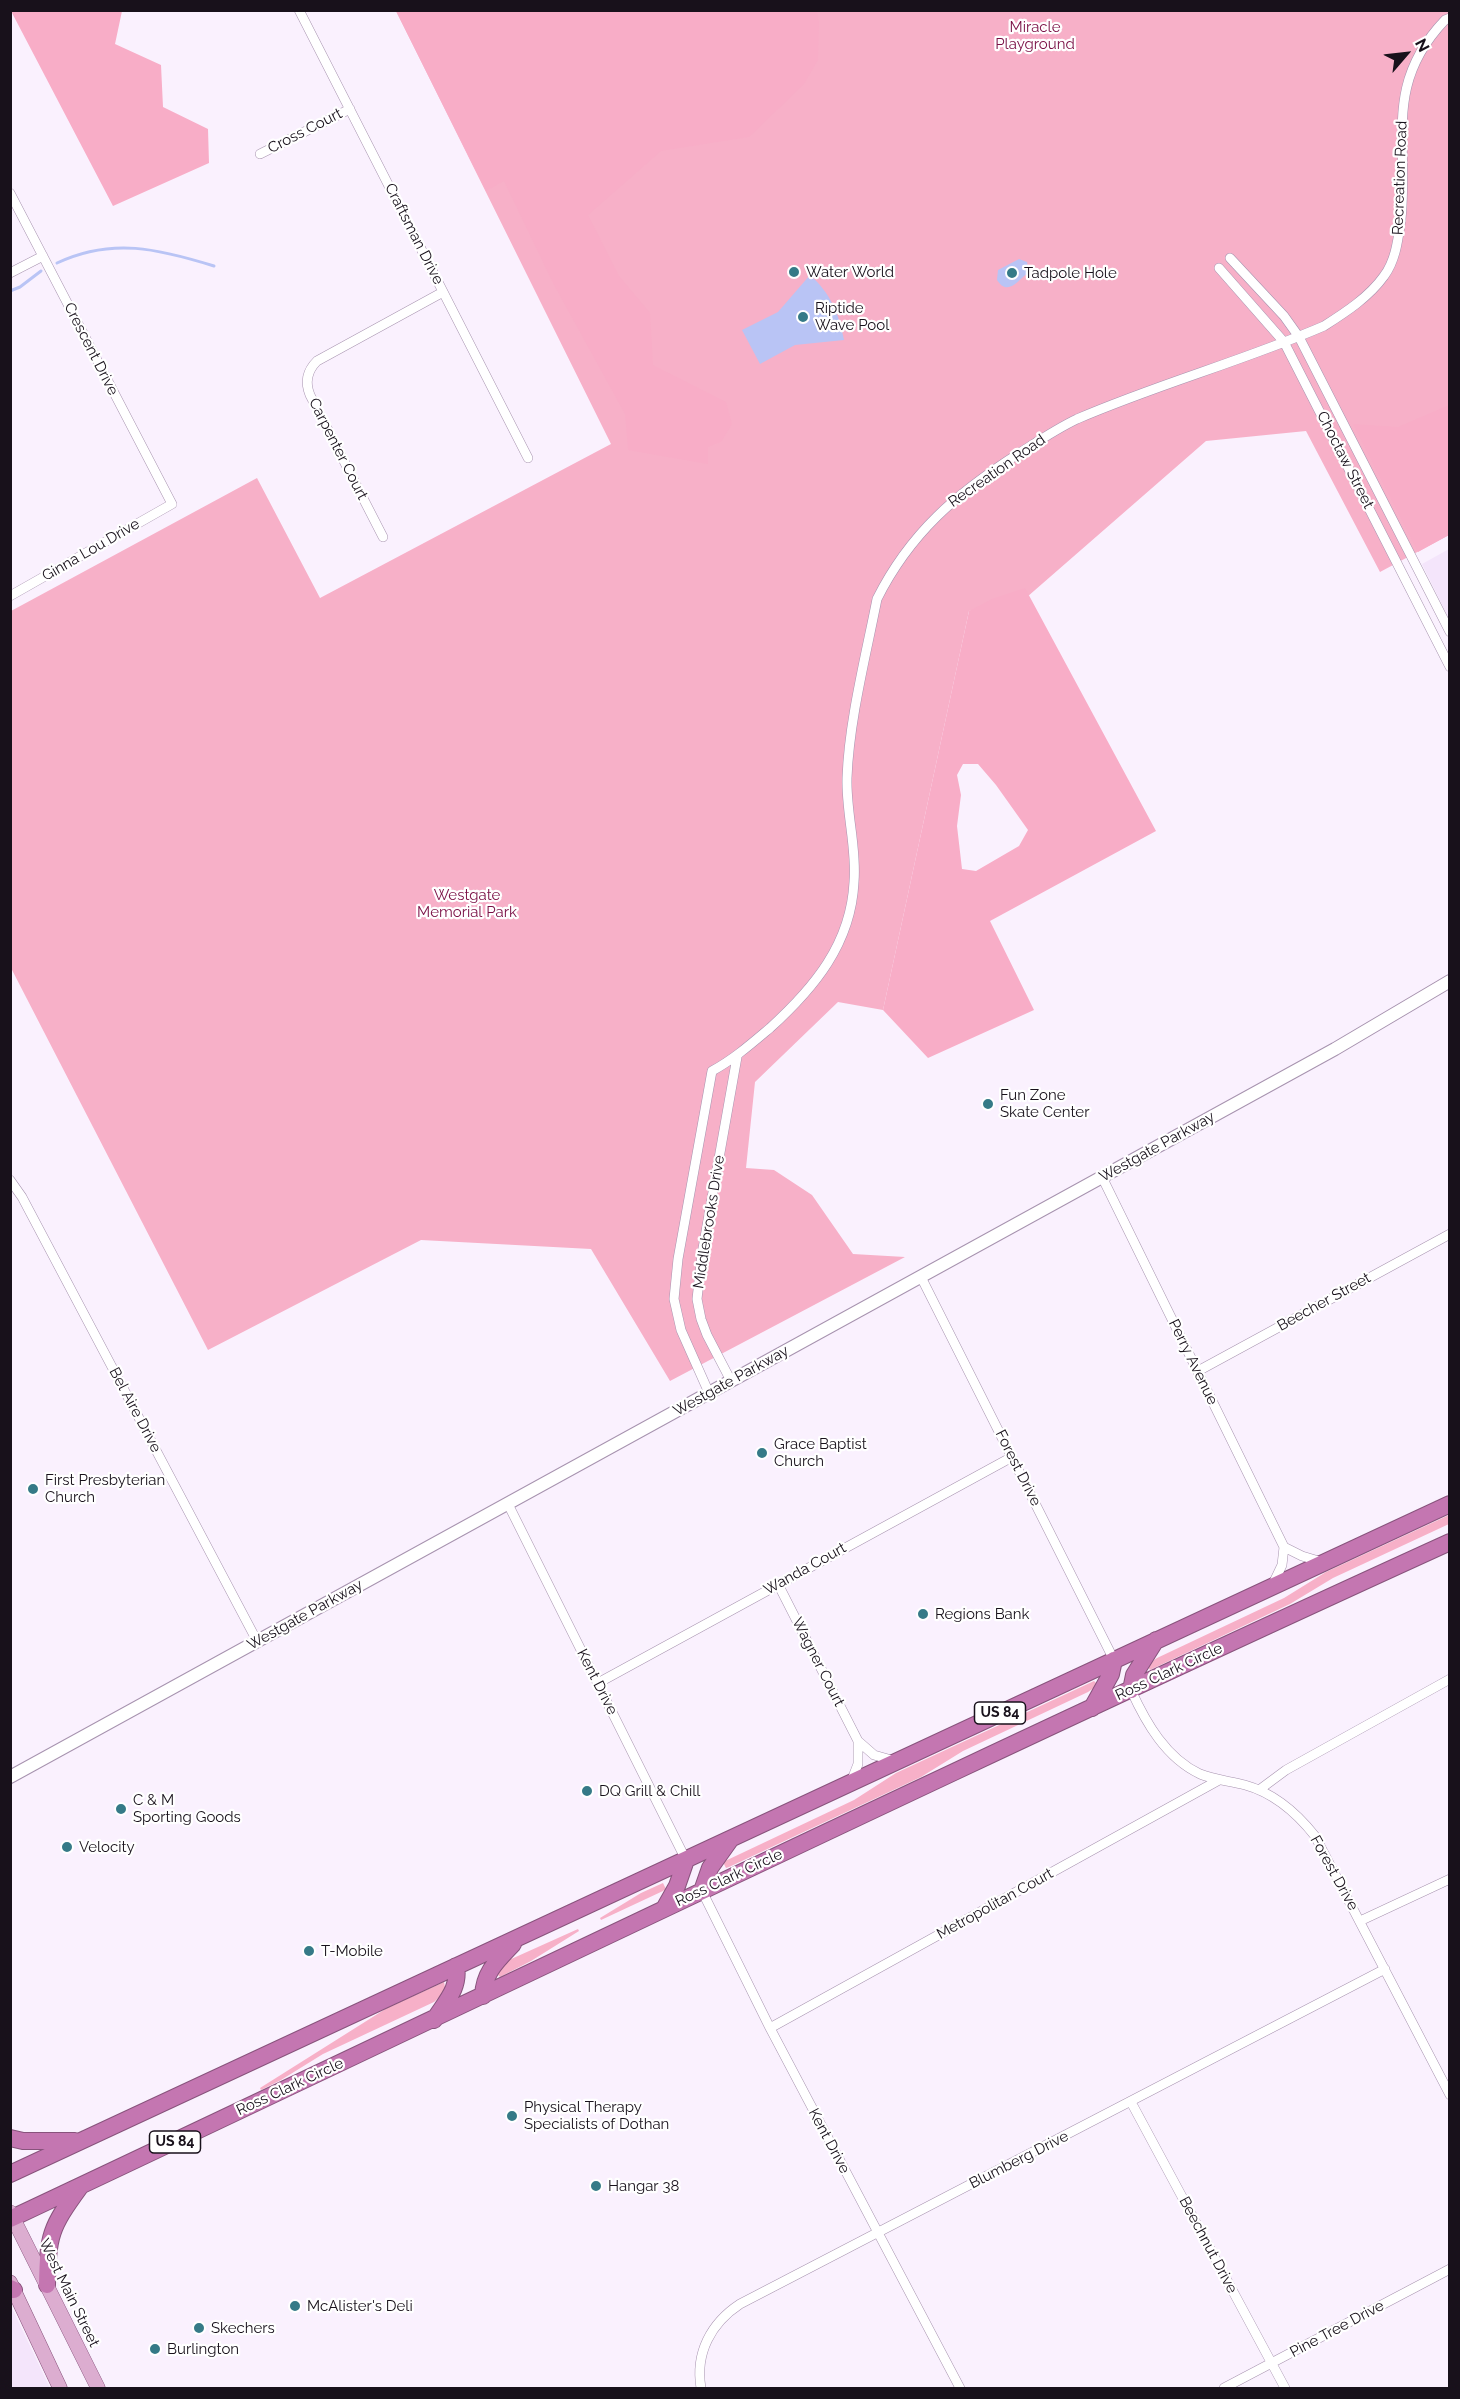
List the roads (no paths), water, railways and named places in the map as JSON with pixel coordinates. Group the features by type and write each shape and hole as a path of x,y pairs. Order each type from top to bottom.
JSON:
{"highway":[{"name":"US 84","path":"10,2138 23,2141 79,2141 1449,1504"},
{"name":"Ross Clark Circle","path":"11,2216 82,2185 702,1891 1448,1543"},
{"path":"1131,1690 1134,1676 1157,1639"},
{"path":"1092,1708 1111,1674 1114,1659"},
{"path":"702,1891 710,1868 730,1840"},
{"path":"664,1909 677,1886 686,1860"},
{"path":"483,1996 488,1972 520,1937"},
{"path":"434,2020 455,1987 458,1978 456,1966"},
{"path":"10,2174 79,2141"},
{"path":"47,2285 48,2245 54,2226 82,2185"}],"main road":[{"name":"Westgate Parkway","path":"10,1777 1335,1049 1449,981"},
{"name":"West Main Street","path":"11,2216 99,2388"},
{"path":"12,2287 60,2388"}],"street":[{"name":"Craftsman Drive","path":"299,10 528,458"},
{"name":"Recreation Road","path":"712,1071 737,1057 808,991 837,947 848,920 853,895 855,865 847,777 855,715 877,598 905,551 930,521 960,494 1004,463 1060,429 1126,399 1324,326 1356,304 1375,287 1390,264 1395,251 1401,214 1402,118 1405,88 1420,52 1448,16"},
{"name":"Cross Court","path":"260,154 350,109"},
{"name":"Crescent Drive","path":"10,193 172,504"},
{"path":"10,273 43,256"},
{"name":"Choctaw Street","path":"1230,258 1284,316 1299,337 1449,632"},
{"name":"Choctaw Street","path":"1219,268 1284,342 1449,667"},
{"name":"Carpenter Court","path":"383,537 310,395 307,385 308,375 317,361 443,292"},
{"name":"Ginna Lou Drive","path":"10,596 172,504"},
{"name":"Middlebrooks Drive","path":"731,1381 707,1335 697,1299 702,1254 737,1057"},
{"name":"Middlebrooks Drive","path":"709,1393 681,1330 674,1299 678,1259 712,1071"},
{"name":"Perry Avenue","path":"1102,1177 1284,1547"},
{"name":"Bel Aire Drive","path":"10,1180 22,1197 257,1641"},
{"name":"Beecher Street","path":"1198,1371 1449,1233"},
{"name":"Forest Drive","path":"921,1277 1114,1659"},
{"name":"Wanda Court","path":"598,1683 1012,1457"},
{"name":"Kent Drive","path":"508,1504 686,1860"},
{"path":"1272,1586 1282,1565 1284,1547 1322,1562"},
{"name":"Wagner Court","path":"778,1584 858,1741 874,1755 897,1761"},
{"path":"1259,1790 1286,1770 1449,1679"},
{"name":"Forest Drive","path":"1131,1690 1143,1716 1165,1746 1188,1767 1220,1780 1259,1790 1288,1807 1315,1836 1449,2092"},
{"path":"851,1783 858,1764 858,1741"},
{"name":"Metropolitan Court","path":"770,2028 1220,1780"},
{"path":"1360,1921 1449,1879"},
{"name":"Kent Drive","path":"702,1891 770,2028 960,2388"},
{"name":"Blumberg Drive","path":"701,2388 700,2372 703,2352 711,2333 724,2317 740,2304 1385,1969"},
{"name":"Beechnut Drive","path":"1131,2102 1285,2388"},
{"name":"Pine Tree Drive","path":"1224,2388 1449,2269"}],"water":[{"name":"Tadpole Hole","path":"1019,259 1027,262 1029,272 1009,287 1001,285 997,280 998,270"},
{"name":"Riptide Wave Pool","path":"810,275 833,304 844,340 795,345 760,364 742,330 778,312"}],"waterway":[{"path":"57,263 97,250 136,248 214,266"},
{"path":"10,291 20,287 41,271"}],"place":[{"name":"Water World","path":"794,272"},
{"name":"Tadpole Hole","path":"1012,273"},
{"name":"Riptide Wave Pool","path":"803,317"},
{"name":"Fun Zone Skate Center","path":"988,1104"},
{"name":"Grace Baptist Church","path":"762,1453"},
{"name":"First Presbyterian Church","path":"33,1489"},
{"name":"Regions Bank","path":"923,1614"},
{"name":"DQ Grill & Chill","path":"587,1791"},
{"name":"C & M Sporting Goods","path":"121,1809"},
{"name":"Velocity","path":"67,1847"},
{"name":"T-Mobile","path":"309,1951"},
{"name":"Physical Therapy Specialists of Dothan","path":"512,2116"},
{"name":"Hangar 38","path":"596,2186"},
{"name":"McAlister's Deli","path":"295,2306"},
{"name":"Skechers","path":"199,2328"},
{"name":"Burlington","path":"155,2349"}],"park label":[{"name":"Miracle Playground","path":"1035,36"},
{"name":"Westgate Memorial Park","path":"467,904"}]}
